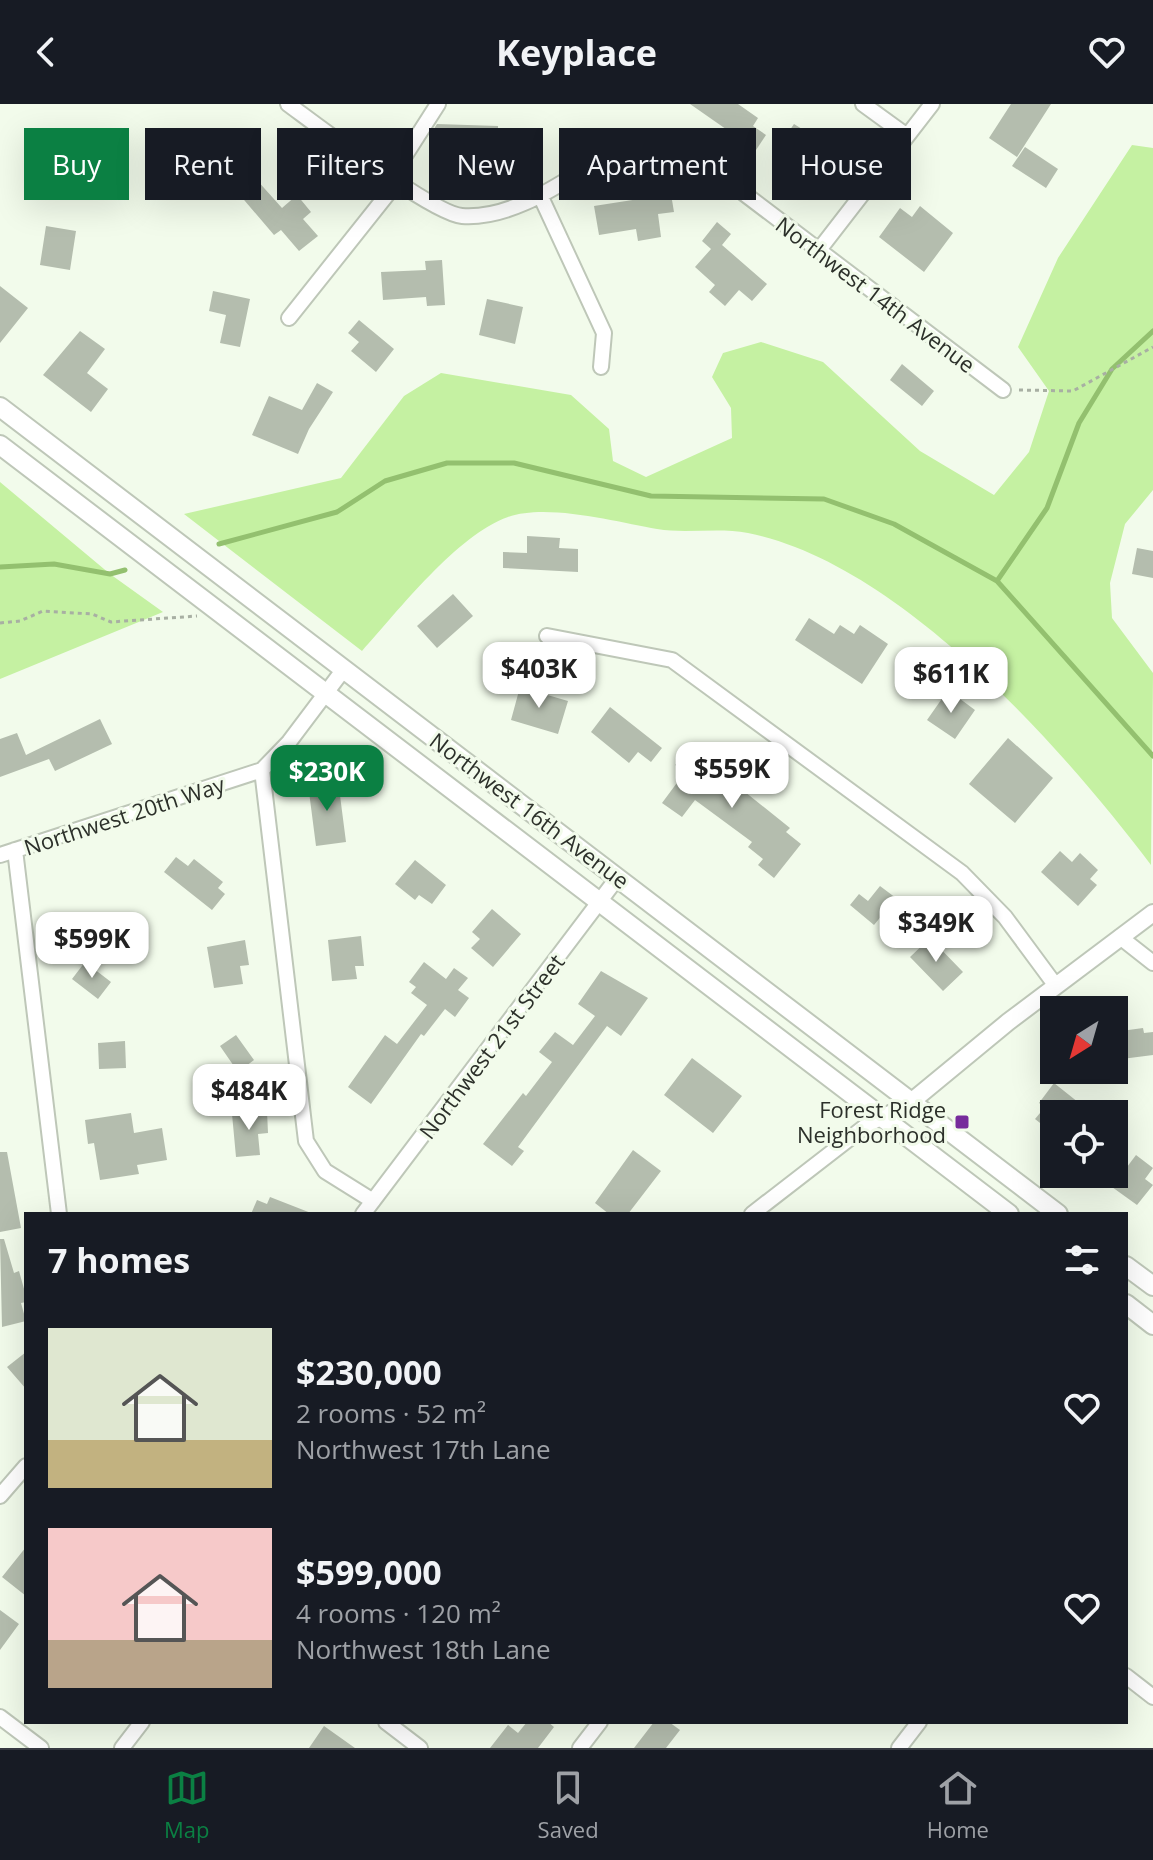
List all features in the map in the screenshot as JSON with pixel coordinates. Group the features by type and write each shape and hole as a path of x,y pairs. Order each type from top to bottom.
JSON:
{"main road":[{"name":"Northwest 16th Avenue","path":"0,407 1055,1212"},
{"name":"Northwest 16th Avenue","path":"0,445 1006,1212"},
{"path":"111,530 130,505"},
{"path":"1128,1267 1153,1286"},
{"path":"1128,1306 1153,1325"}],"street":[{"name":"Northwest 14th Avenue","path":"288,104 322,128"},
{"path":"413,143 438,104"},
{"path":"863,104 896,128"},
{"path":"911,131 932,104"},
{"name":"Northwest 14th Avenue","path":"543,193 618,150 641,143 672,147 700,160 1003,390"},
{"name":"Northwest 14th Avenue","path":"413,193 429,205 461,216 497,213 528,200"},
{"path":"289,318 383,200"},
{"path":"542,200 604,333 601,367"},
{"path":"819,250 858,200"},
{"path":"547,636 672,660 962,873 1005,917 1056,986"},
{"path":"344,669 262,770 306,1141 325,1171 373,1201"},
{"name":"Northwest 20th Way","path":"0,855 262,770"},
{"path":"15,850 59,1212"},
{"name":"Northwest 21st Street","path":"365,1212 618,877"},
{"path":"755,1212 867,1125 911,1102 1153,913"},
{"path":"1120,937 1153,963"},
{"path":"0,1496 24,1468"},
{"path":"1128,1678 1153,1697"},
{"path":"0,1717 41,1748"},
{"path":"122,1748 140,1724"},
{"path":"389,1724 420,1748"},
{"path":"580,1748 598,1724"},
{"path":"899,1748 917,1724"}],"path":[{"path":"1003,390 1073,391 1153,347"},
{"path":"0,623 20,621 43,611 92,614 111,622 199,616"}],"green space":[{"path":"1132,145 1153,148 1153,490 1125,524 1110,583 1112,618 1153,673 1151,865 1071,767 972,666 918,620 862,581 805,551 737,531 668,530 582,515 524,513 489,526 449,556 362,651 184,514 341,478 404,396 441,373 571,395 609,429 613,461 646,477 732,438 731,408 712,377 723,353 761,342 823,362 920,451 994,495 1029,452 1049,391 1018,347 1058,258"},
{"path":"0,482 110,574 163,612 0,679"}],"building":[{"path":"690,104 738,104 758,118 753,126 756,128 724,128"},
{"path":"1011,104 1051,104 1017,157 989,138"},
{"path":"437,124 498,126 498,128 434,128"},
{"path":"756,128 766,135 756,150"},
{"path":"1025,147 1058,169 1046,188 1012,166"},
{"path":"261,185 282,208 291,200 301,200 311,212 303,219 318,236 299,251 281,230 274,235 244,200 261,200"},
{"path":"632,200 672,200 674,212 658,214 661,237 638,241 636,229 599,235 594,206"},
{"path":"920,206 953,233 924,272 879,237 900,208 912,217"},
{"path":"717,222 731,234 722,245 767,284 752,301 739,290 725,306 709,292 715,285 695,267 711,249 702,241"},
{"path":"46,226 76,231 70,270 40,265"},
{"path":"442,260 445,305 427,306 426,297 383,300 381,272 426,270 425,261"},
{"path":"0,286 28,308 0,343"},
{"path":"213,291 250,299 240,347 220,343 226,315 209,311"},
{"path":"487,299 523,307 515,344 479,335"},
{"path":"359,320 394,349 376,372 351,351 359,342 348,333"},
{"path":"80,331 105,349 87,373 108,389 91,412 43,375"},
{"path":"902,364 934,391 922,406 890,380"},
{"path":"317,383 333,392 309,429 298,454 252,435 269,396 302,410"},
{"path":"527,536 560,538 559,548 578,549 578,572 503,568 503,552 527,553"},
{"path":"1137,548 1153,551 1153,578 1132,574"},
{"path":"453,594 473,616 437,648 417,626"},
{"path":"809,618 834,634 840,625 854,634 860,625 888,644 862,684 795,640"},
{"path":"520,687 568,701 558,734 511,720"},
{"path":"948,690 975,710 955,739 927,720"},
{"path":"610,707 662,748 651,762 638,752 629,763 591,732"},
{"path":"100,719 112,744 55,771 49,759 0,777 0,739 17,733 26,755"},
{"path":"1008,738 1053,778 1015,823 969,784"},
{"path":"689,747 790,828 786,832 801,844 774,878 758,865 763,859 748,847 752,842 695,800 682,817 662,803 685,772 675,765"},
{"path":"338,780 346,842 316,846 308,784"},
{"path":"1060,851 1072,862 1080,853 1098,870 1090,879 1097,885 1078,906 1041,872"},
{"path":"176,857 188,866 194,859 223,882 218,888 225,894 212,910 164,872"},
{"path":"415,860 446,885 432,904 419,895 415,900 395,884"},
{"path":"880,886 896,898 874,925 850,905 859,894 868,901"},
{"path":"492,909 521,934 493,967 471,948 480,939 472,932"},
{"path":"361,936 364,966 355,966 357,979 332,981 328,940"},
{"path":"930,938 963,972 943,991 910,957"},
{"path":"245,940 249,965 240,966 243,984 214,988 207,947"},
{"path":"85,962 111,982 98,999 72,979"},
{"path":"424,962 446,979 454,968 468,978 458,990 469,998 455,1017 445,1009 424,1036 421,1034 371,1104 348,1087 385,1035 397,1044 427,1005 411,993 416,987 409,982"},
{"path":"601,971 648,998 621,1036 607,1026 518,1147 524,1151 512,1166 483,1144 552,1062 539,1052 555,1032 573,1045 595,1016 578,1004"},
{"path":"1143,1028 1144,1033 1153,1032 1153,1055 1128,1058 1128,1030"},
{"path":"236,1035 254,1060 238,1072 220,1046"},
{"path":"125,1041 126,1068 99,1069 98,1043"},
{"path":"692,1058 742,1096 713,1133 664,1095"},
{"path":"1055,1084 1075,1100 1041,1100"},
{"path":"267,1111 268,1133 258,1134 260,1155 236,1157 232,1114"},
{"path":"131,1113 134,1133 162,1128 167,1160 137,1165 139,1174 100,1180 94,1143 88,1144 85,1120"},
{"path":"633,1150 661,1171 630,1212 606,1212 595,1203"},
{"path":"0,1152 7,1152 21,1228 0,1232"},
{"path":"1136,1155 1153,1168 1145,1179 1153,1185 1137,1205 1113,1188 1128,1188 1128,1166"},
{"path":"270,1197 308,1212 252,1212 257,1200 267,1204"},
{"path":"0,1239 4,1239 14,1273 19,1271 24,1289 24,1302 21,1303 24,1322 2,1327"},
{"path":"24,1354 24,1387 7,1367"},
{"path":"24,1550 24,1594 2,1577"},
{"path":"0,1610 19,1624 0,1650"},
{"path":"525,1724 550,1724 554,1727 538,1748 490,1748 508,1725 518,1733"},
{"path":"652,1724 672,1724 680,1730 666,1748 634,1748"},
{"path":"324,1726 355,1748 309,1748"}],"waterway":[{"path":"219,544 337,512 385,481 447,463 514,463 651,496 824,499 894,524 997,581 1047,508 1079,423 1112,369 1153,331"},
{"path":"0,567 54,564 110,574 125,570"},
{"path":"997,581 1153,756"}],"place":[{"name":"Forest Ridge Neighborhood","path":"962,1122"}]}
